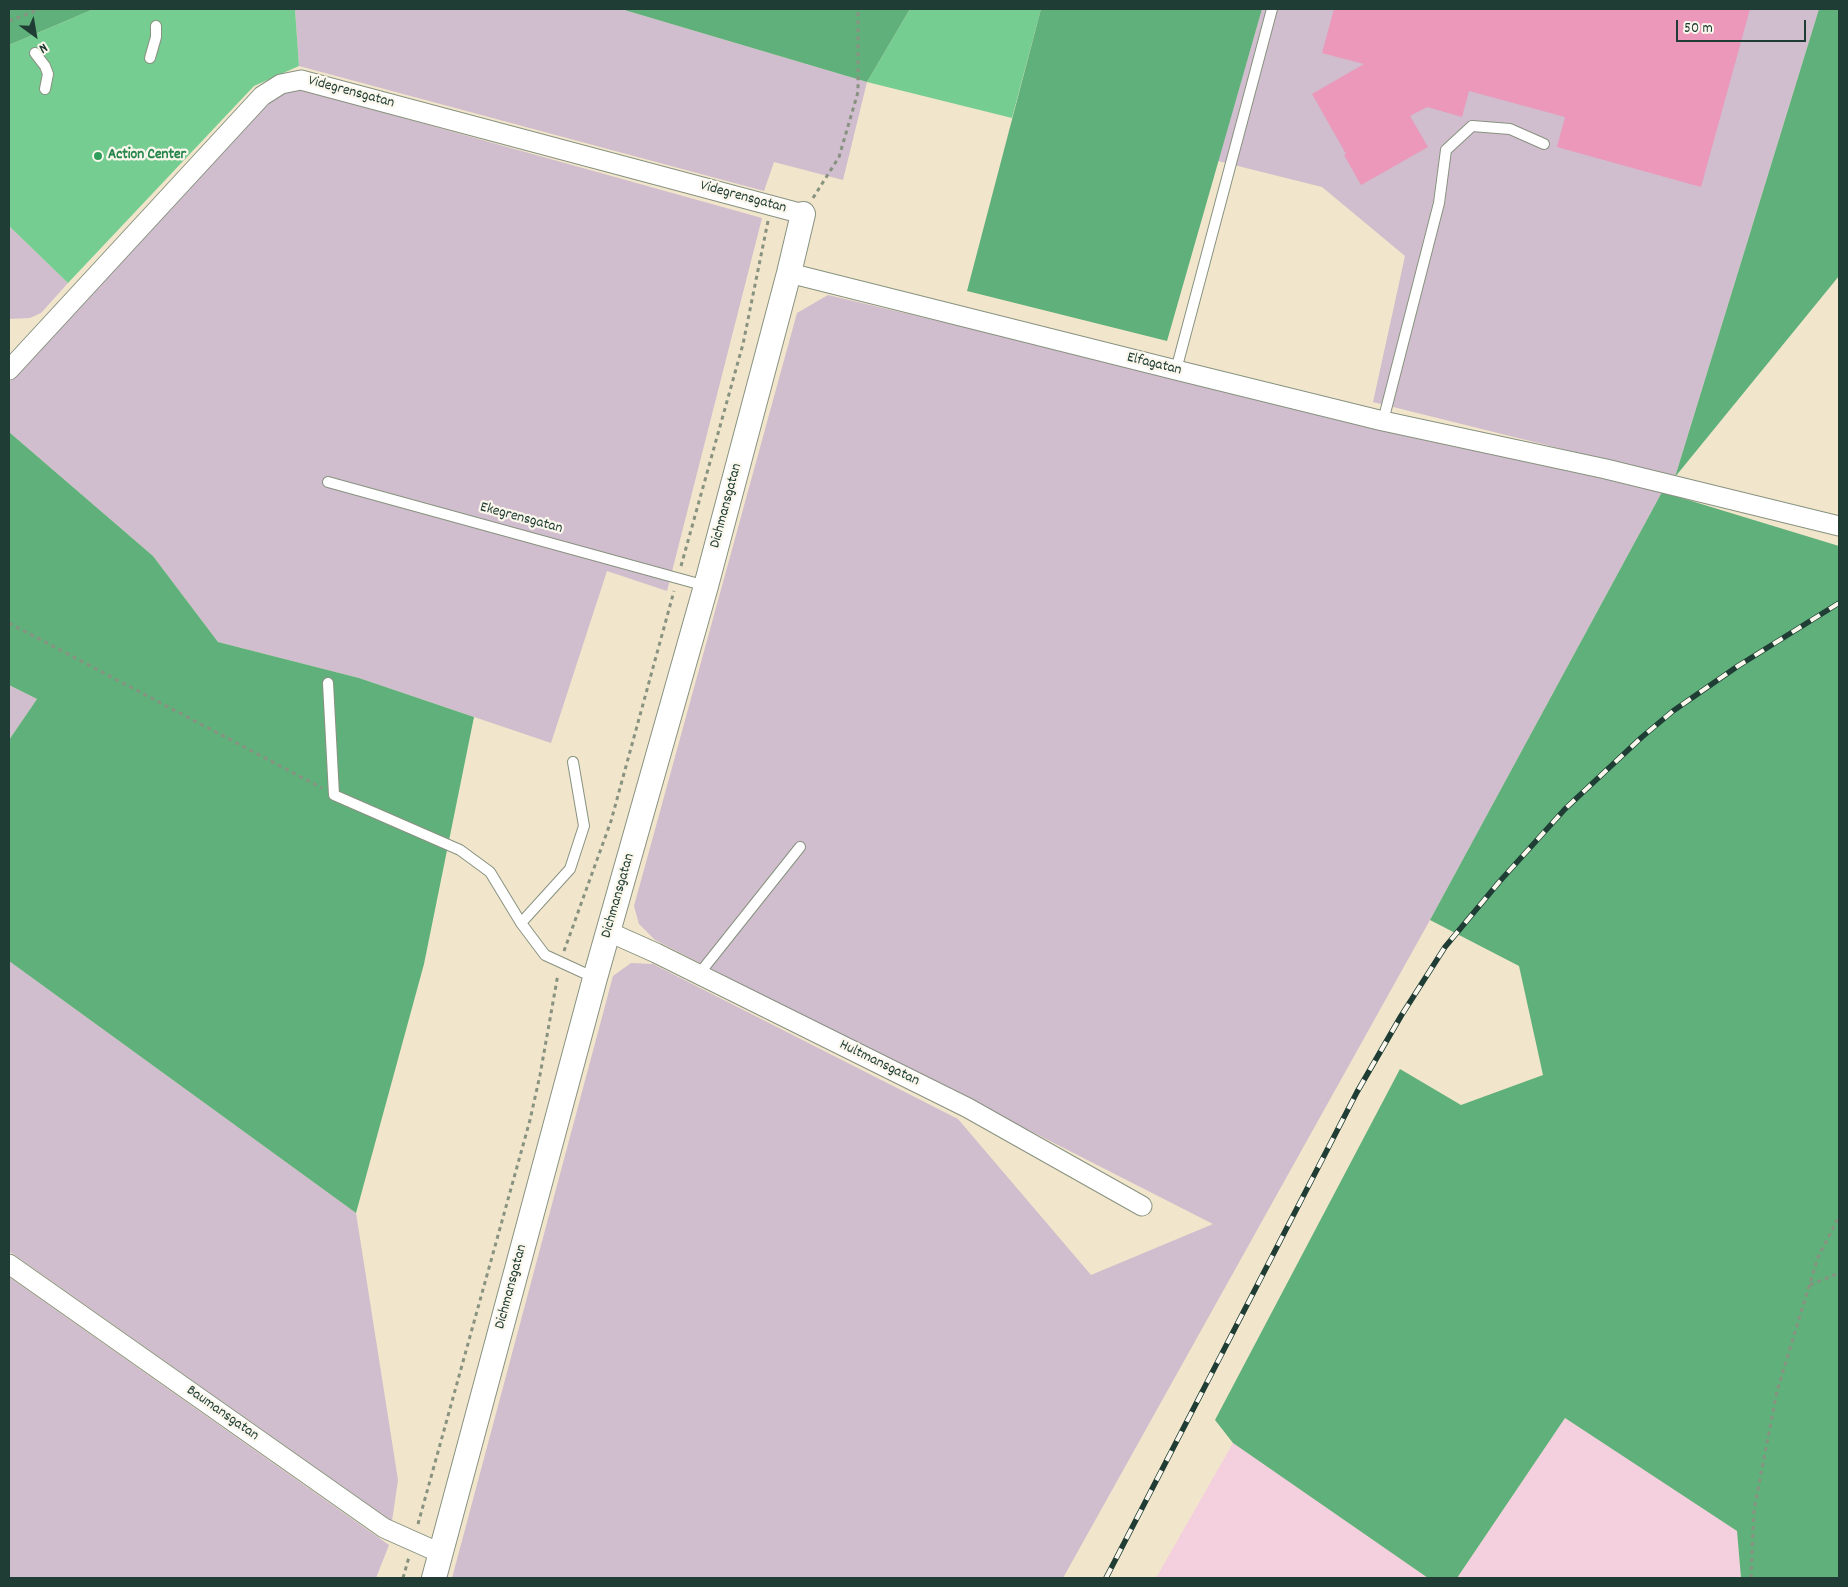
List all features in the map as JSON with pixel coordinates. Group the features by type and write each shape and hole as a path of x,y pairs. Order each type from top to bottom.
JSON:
{"street":[{"name":"Videgrensgatan","path":"9,370 262,96 281,84 301,80 803,214"},
{"name":"Dichmansgatan","path":"434,1578 595,978 610,932 706,586 790,273 803,214"},
{"name":"Elfagatan","path":"790,273 1383,421 1606,469 1839,526"},
{"name":"Hultmansgatan","path":"610,932 699,974 968,1108 1142,1206"},
{"name":"Baumansgatan","path":"9,1264 384,1528 440,1553"}],"lane":[{"path":"1176,370 1272,9"},
{"path":"150,58 156,37 156,26"},
{"path":"35,53 45,66 48,74 45,89"},
{"path":"1383,421 1439,203 1446,150 1472,126 1510,129 1544,144"},
{"name":"Ekegrensgatan","path":"328,482 706,586"},
{"path":"328,683 334,794 460,850 490,872 521,923 545,955 595,978"},
{"path":"521,923 570,869 584,826 573,762"},
{"path":"699,974 800,847"}],"path":[{"path":"9,21 40,9"},
{"path":"803,214 839,157 858,92 858,9"},
{"path":"403,1578 530,1120 560,962 611,821 743,344 771,205"},
{"path":"9,623 334,794"},
{"path":"1751,1578 1754,1510 1777,1391 1818,1257 1839,1218"},
{"path":"1810,1285 1839,1273"}],"shaded area":[{"path":"295,9 621,9 867,82 843,180 774,162 764,191 299,66"},
{"path":"1262,9 1819,9 1675,477 1373,402 1405,256 1322,187 1218,161"},
{"path":"303,90 762,218 667,591 607,571 551,743 359,678 218,642 153,556 9,432 9,382 267,105 287,92"},
{"path":"9,226 68,283 41,313 30,318 9,319"},
{"path":"828,295 1662,492 1430,920 1063,1578 452,1578 613,976 631,963 653,964 958,1119 1091,1275 1213,1224 655,940 639,924 634,906 797,313"},
{"path":"9,685 37,699 9,740"},
{"path":"9,961 356,1213 398,1480 392,1521 9,1251"},
{"path":"9,1277 389,1545 376,1578 9,1578"},
{"path":"1565,1418 1737,1531 1741,1578 1457,1578"},
{"path":"1233,1443 1428,1578 1156,1578"}],"green space":[{"path":"9,9 94,9 9,45"},
{"name":"Action Center","path":"94,9 295,9 299,66 254,86 68,283 9,226 9,45"},
{"path":"621,9 910,9 867,82"},
{"path":"910,9 1041,9 1012,118 867,82"},
{"path":"1041,9 1262,9 1167,341 967,291"},
{"path":"1819,9 1839,9 1839,276 1675,477"},
{"path":"9,432 153,556 218,642 359,678 474,717 424,964 356,1213 9,961 9,740 37,699 9,685"},
{"path":"1662,492 1839,546 1839,1578 1741,1578 1737,1531 1565,1418 1457,1578 1428,1578 1233,1443 1215,1420 1400,1069 1461,1105 1543,1075 1519,966 1430,920"}],"building":[{"path":"1334,9 1750,9 1701,187 1557,147 1565,117 1469,91 1462,117 1427,107 1410,116 1428,147 1361,185 1312,94 1364,64 1322,53"}],"railway":[{"path":"1106,1578 1357,1092 1401,1016 1445,947 1500,881 1565,809 1642,737 1673,711 1738,666 1839,603"}],"place":[{"name":"Action Center","path":"98,156"}]}
